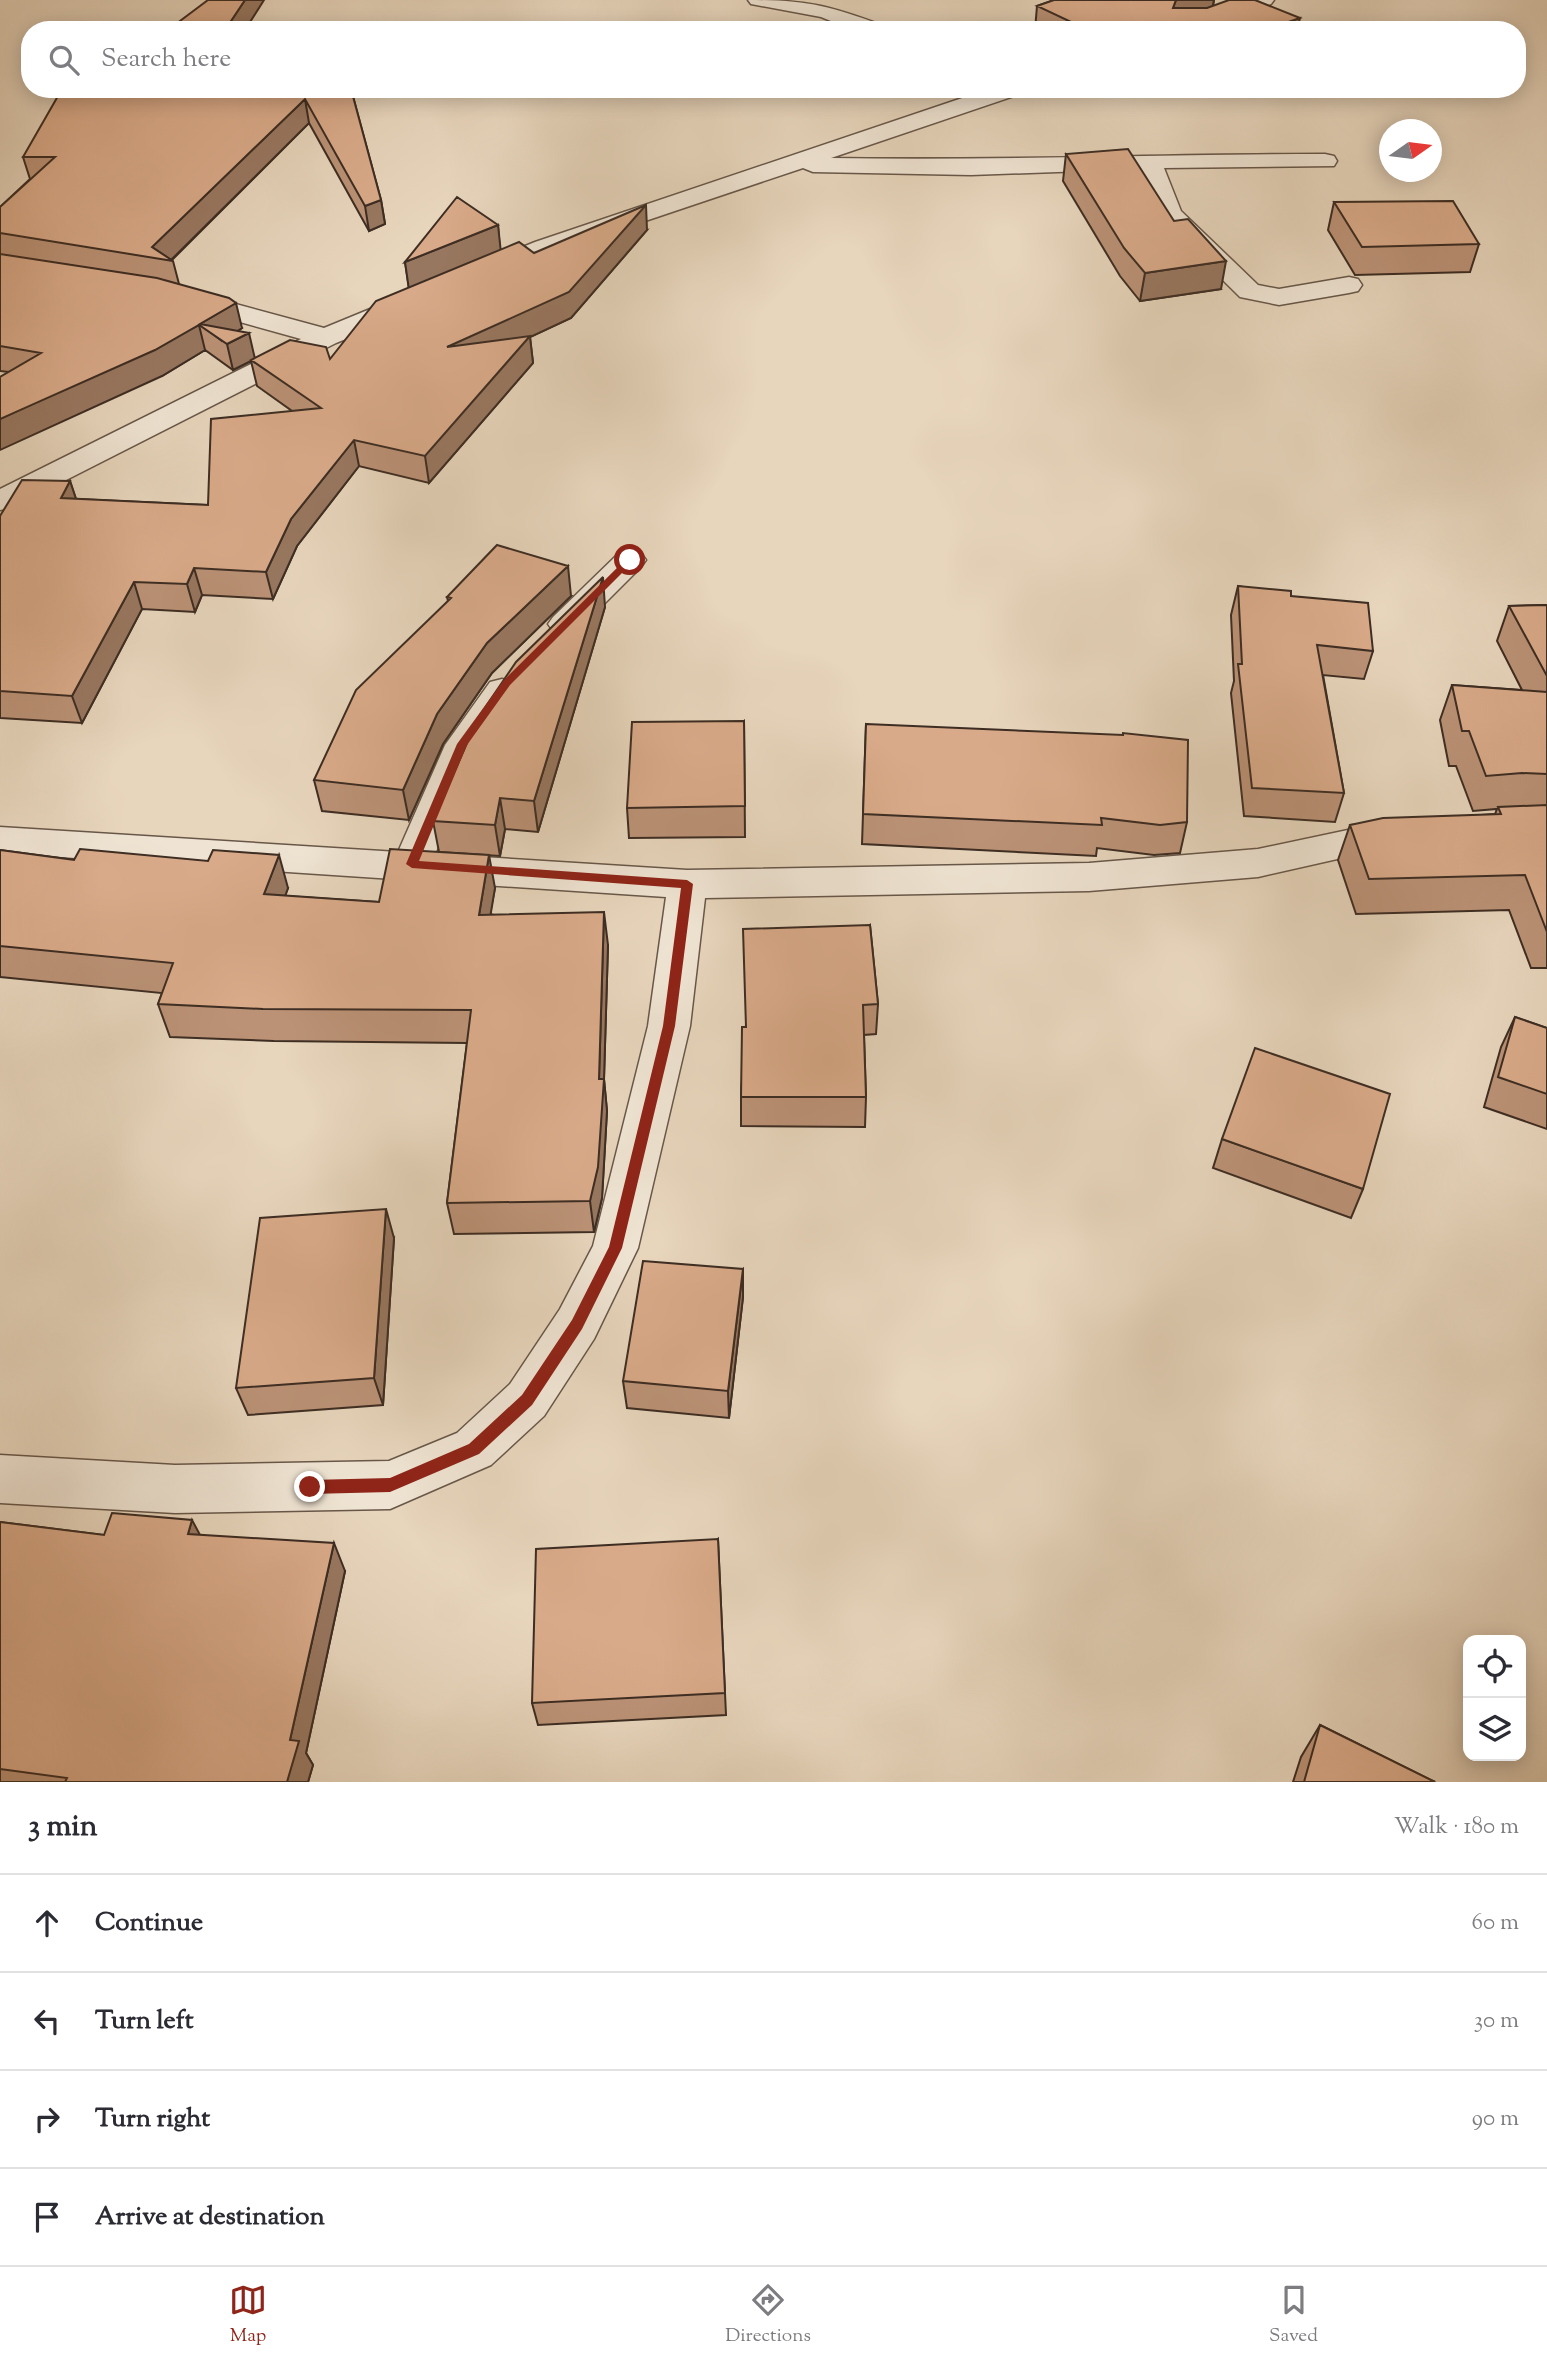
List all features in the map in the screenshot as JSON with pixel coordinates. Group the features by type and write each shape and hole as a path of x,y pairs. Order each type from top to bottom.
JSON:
{"street":[{"path":"758,0 826,12 850,21"},
{"path":"1207,21 1265,0"},
{"path":"467,279 544,247 976,98"},
{"path":"786,164 971,168 1149,161 1325,161"},
{"path":"1149,161 1170,214 1249,291 1264,296 1290,296 1349,285"},
{"path":"166,293 326,337"},
{"path":"0,501 326,337 428,295"},
{"path":"412,864 463,744 506,683 630,560"},
{"path":"0,840 412,864 687,884 1089,877 1258,863 1378,835 1430,830"},
{"path":"0,1479 175,1489 390,1485 474,1449 527,1400 577,1324 615,1248 669,1026 687,884"}],"building":[{"path":"208,0 245,0 231,21 180,21"},
{"path":"1054,0 1176,0 1173,8 1207,8 1229,0 1255,0 1300,18 1291,21 1069,21 1037,6"},
{"path":"57,98 353,98 381,200 365,206 305,99 152,247 173,261 0,233 0,207 55,157 23,157"},
{"path":"1128,149 1174,221 1188,219 1226,261 1145,273 1124,248 1066,154"},
{"path":"457,197 498,225 405,262"},
{"path":"1453,201 1479,244 1362,247 1334,202"},
{"path":"646,205 569,292 447,347 530,336 425,456 354,440 291,519 266,572 194,568 187,584 134,582 72,696 0,691 0,516 22,480 70,481 61,498 208,505 211,419 321,408 251,360 290,340 326,347 330,359 376,301 519,242 534,253"},
{"path":"0,254 157,278 229,298 236,303 200,324 249,333 227,344 199,325 155,350 0,419 0,377 41,353 0,346"},
{"path":"497,545 568,566 487,643 437,714 403,790 314,780 356,690 451,598 447,597"},
{"path":"603,577 534,801 500,798 495,825 433,821 478,718 516,662"},
{"path":"1238,586 1291,591 1291,596 1368,603 1373,651 1317,645 1344,793 1252,788 1238,664 1242,664"},
{"path":"1547,605 1547,676 1509,606"},
{"path":"1452,685 1547,692 1547,774 1486,776 1469,731 1462,731"},
{"path":"744,721 745,806 627,808 632,722"},
{"path":"866,724 1123,733 1188,740 1187,822 1160,825 1101,818 1102,825 863,814"},
{"path":"1547,805 1547,932 1525,875 1369,879 1350,825 1383,818 1501,814 1498,807"},
{"path":"80,849 208,861 213,850 279,855 264,894 379,902 390,849 489,855 479,915 604,912 599,1079 604,1079 598,1167 590,1201 447,1203 471,1010 263,1009 158,1004 173,963 0,946 0,850 74,860"},
{"path":"870,925 878,1004 863,1005 866,1097 741,1097 742,1027 746,1027 743,929"},
{"path":"1515,1017 1547,1028 1547,1094 1498,1077"},
{"path":"1255,1048 1390,1094 1363,1189 1222,1139"},
{"path":"386,1209 374,1378 236,1388 260,1218"},
{"path":"643,1261 743,1269 728,1391 623,1381"},
{"path":"112,1513 192,1520 188,1534 334,1543 290,1740 299,1741 287,1782 65,1782 67,1778 0,1769 0,1522 104,1535"},
{"path":"718,1539 725,1693 532,1703 536,1549"},
{"path":"1320,1725 1435,1782 1304,1782"}],"route":[{"path":"310,1487 390,1485 474,1449 527,1400 577,1324 615,1248 669,1026 687,884 412,864 463,744 506,683 630,560"}]}
